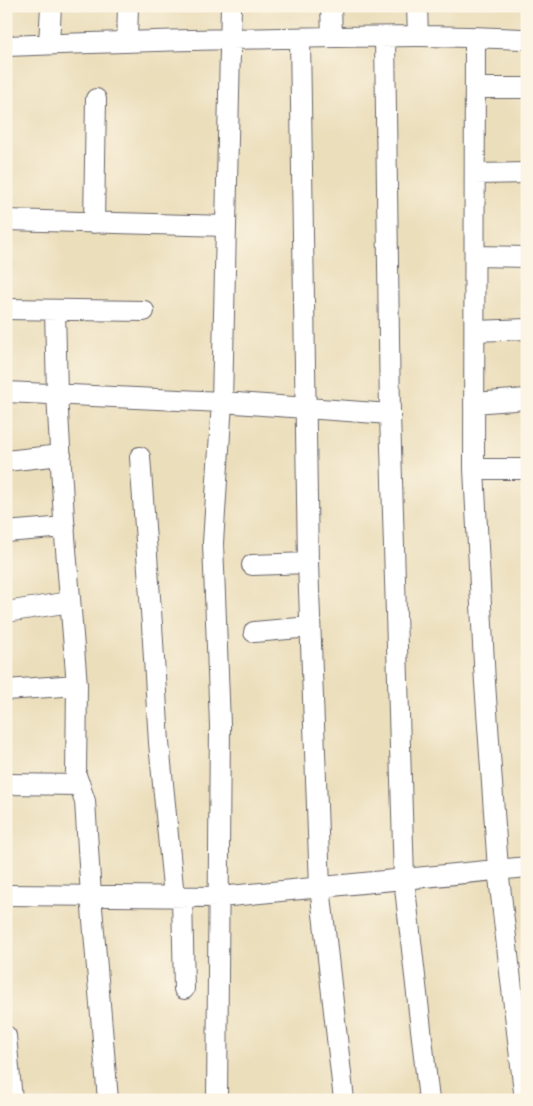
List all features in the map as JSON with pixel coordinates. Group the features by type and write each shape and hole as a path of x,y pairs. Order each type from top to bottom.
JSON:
{"street":[{"path":"49,44 51,6"},
{"path":"127,41 128,6"},
{"path":"217,1100 220,725 212,543 222,402 231,6"},
{"path":"331,6 332,37"},
{"path":"417,6 418,36"},
{"path":"6,46 127,41 332,37 418,36 527,39"},
{"path":"386,37 390,414 404,879 429,1100"},
{"path":"300,38 308,563 320,887 344,1100"},
{"path":"475,38 474,469 485,683 498,870 525,1100"},
{"path":"475,88 527,88"},
{"path":"94,223 96,98"},
{"path":"475,174 527,173"},
{"path":"6,220 226,226"},
{"path":"475,256 527,257"},
{"path":"6,309 144,311"},
{"path":"55,310 57,394 77,685 76,775 85,801 108,1100"},
{"path":"475,330 527,329"},
{"path":"6,392 222,402 390,414"},
{"path":"474,402 527,399"},
{"path":"6,461 61,455"},
{"path":"140,457 159,743 178,897 184,988"},
{"path":"474,469 527,469"},
{"path":"6,532 65,527"},
{"path":"252,565 308,563"},
{"path":"6,612 70,602"},
{"path":"254,632 310,627"},
{"path":"6,690 77,685"},
{"path":"6,784 80,784"},
{"path":"6,895 220,897 527,867"},
{"path":"6,1036 12,1100"}]}
